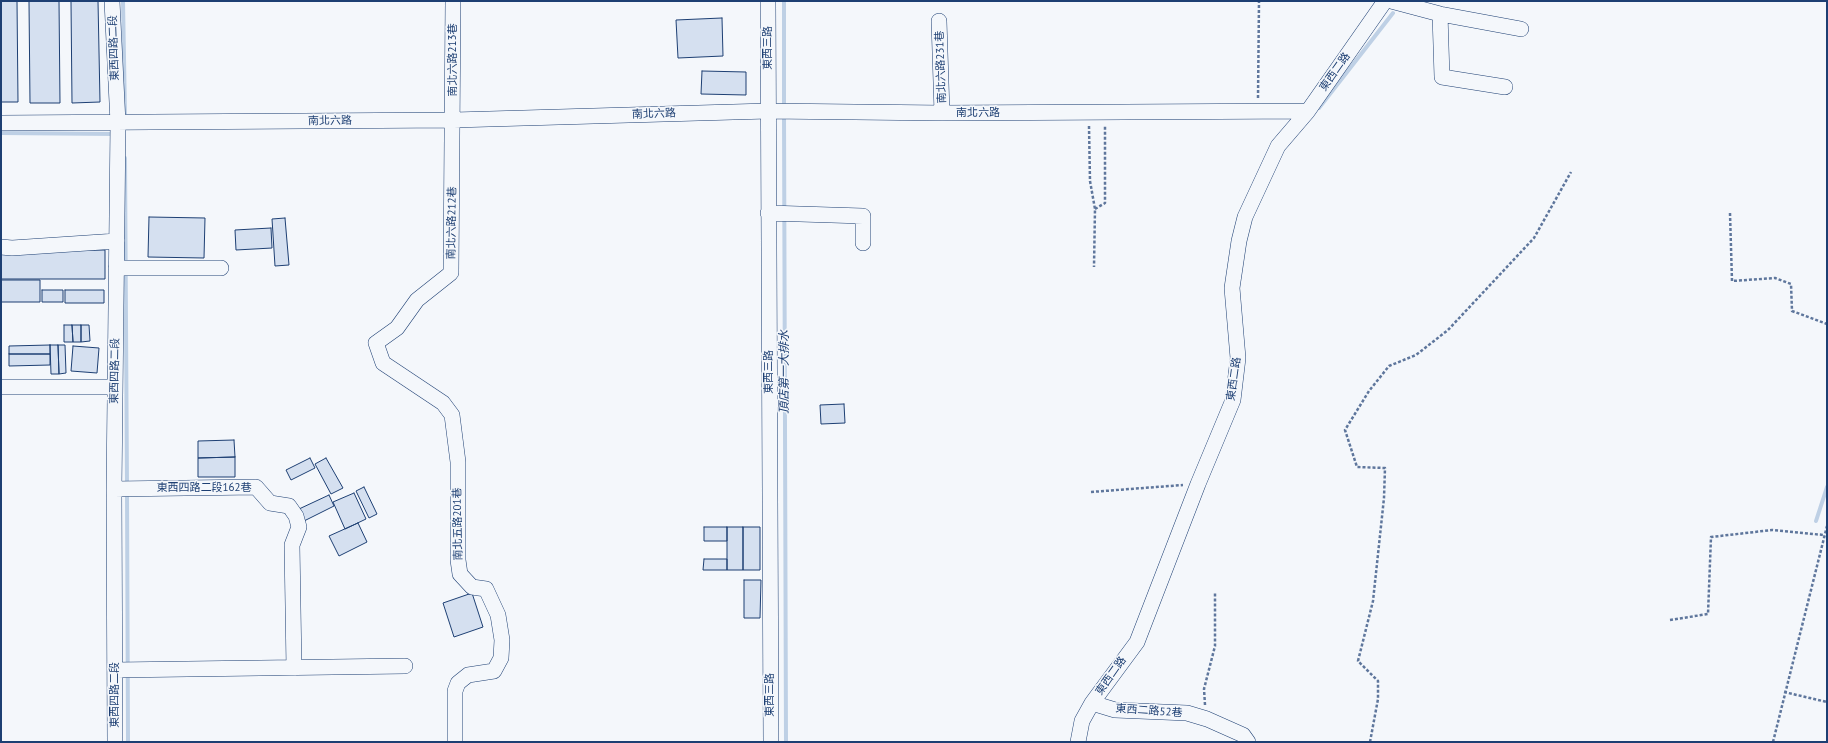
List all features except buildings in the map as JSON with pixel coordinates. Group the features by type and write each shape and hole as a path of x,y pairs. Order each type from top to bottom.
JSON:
{"street":[{"name":"東西四路二段","path":"112,1 118,123 114,489 115,742"},
{"name":"南北六路213巷","path":"453,1 454,120"},
{"name":"東西三路","path":"768,1 770,742"},
{"name":"東西二路","path":"1078,742 1082,720 1092,703 1137,642 1198,484 1233,400 1238,358 1232,288 1239,241 1245,217 1278,146 1308,111 1385,1"},
{"path":"1391,1 1440,14 1521,29"},
{"path":"1440,14 1442,77 1505,87"},
{"name":"南北六路231巷","path":"939,21 942,113"},
{"name":"南北六路","path":"1,123 454,120 768,111 942,113 1308,111"},
{"name":"南北六路212巷","path":"383,364 376,343 397,328 417,300 451,273 454,120"},
{"path":"768,213 863,216 863,242"},
{"path":"1,247 12,248 117,241"},
{"path":"116,268 221,268"},
{"name":"南北五路201巷","path":"383,364 443,403 452,415 458,462 458,560 460,574 472,587 486,589 498,616 502,640 501,658 494,671 468,675 458,683 455,691 455,742"},
{"path":"1,387 115,387"},
{"name":"東西四路二段162巷","path":"114,489 256,487 270,503 289,506 296,516 299,527 292,545 294,668"},
{"path":"115,670 405,666"},
{"name":"東西二路52巷","path":"1092,703 1115,710 1187,713 1207,719 1243,735 1248,742"}],"path":[{"path":"1257,112 1259,1"},
{"path":"1089,113 1090,181 1095,209 1094,267"},
{"path":"1095,209 1105,203 1105,113"},
{"path":"1370,742 1378,699 1378,681 1358,661 1373,601 1386,468 1357,467 1345,430 1369,391 1389,366 1416,355 1448,330 1534,238 1571,172"},
{"path":"1730,213 1732,281 1775,278 1791,284 1792,311 1827,324"},
{"path":"1091,492 1198,484"},
{"path":"1773,742 1784,692 1827,526"},
{"path":"1670,620 1708,614 1711,537 1772,530 1824,535"},
{"path":"1207,719 1204,689 1215,646 1215,593"},
{"path":"1784,692 1827,702"}],"waterway":[{"path":"123,1 125,114"},
{"name":"頂店第一大排水","path":"784,1 784,108"},
{"path":"1319,108 1393,13"},
{"name":"頂店第一大排水","path":"784,114 786,742"},
{"path":"1,133 115,134"},
{"path":"125,158 127,486"},
{"path":"1816,521 1827,487"},
{"path":"127,492 128,742"}]}
